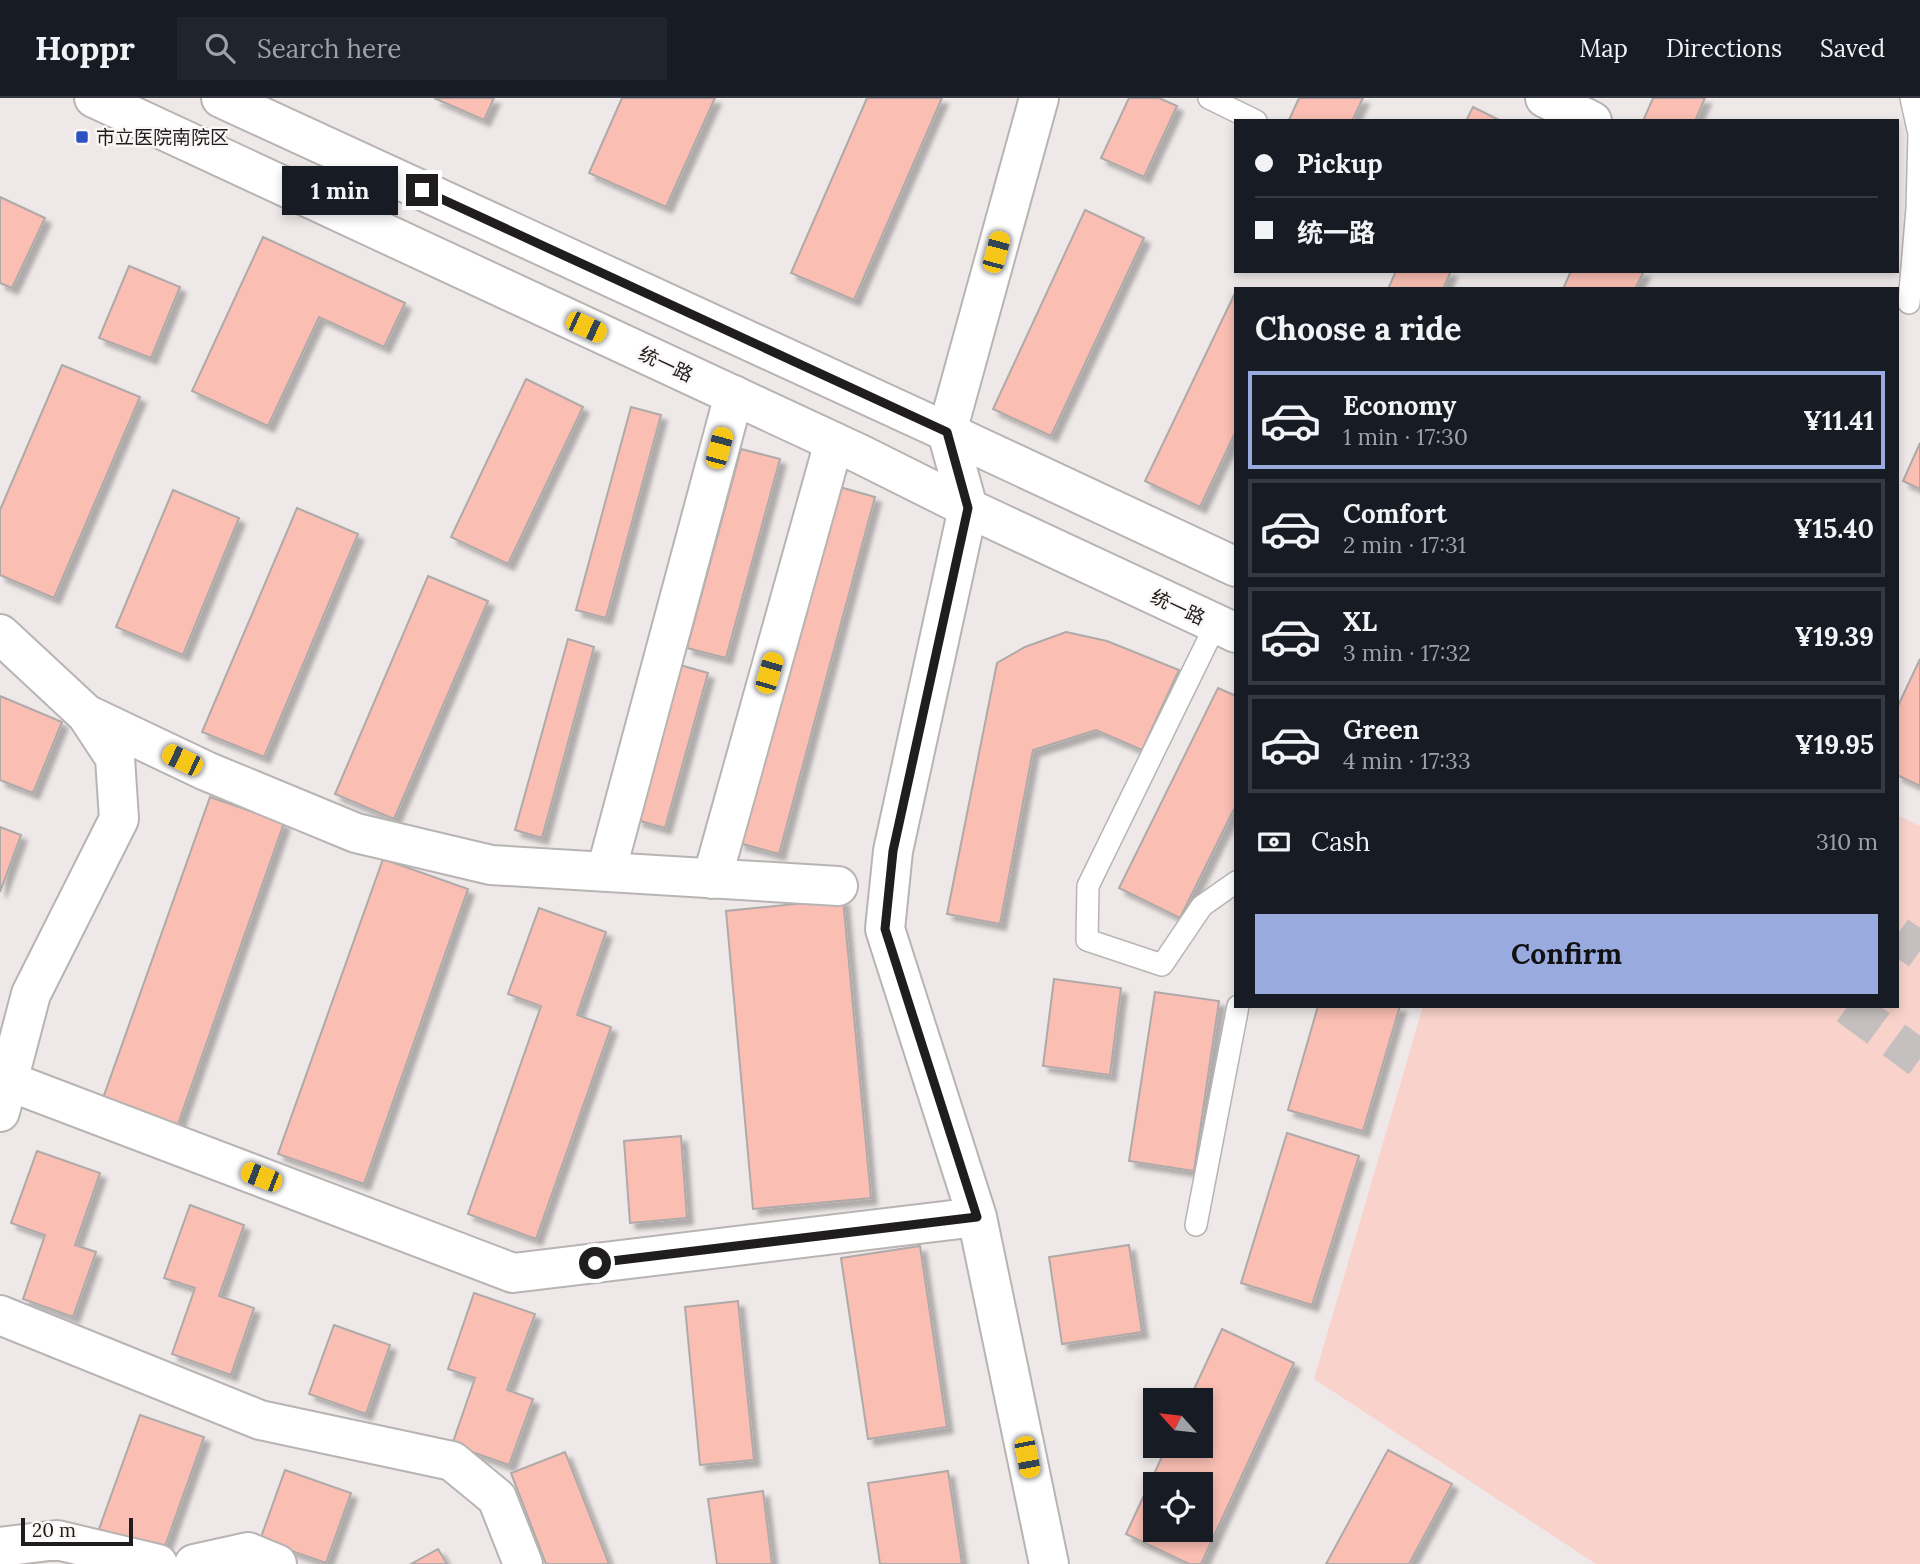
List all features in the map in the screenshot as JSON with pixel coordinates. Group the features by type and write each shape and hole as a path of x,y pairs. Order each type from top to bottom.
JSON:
{"street":[{"name":"统一路","path":"94,98 734,395 1226,629"},
{"path":"222,98 1234,567"},
{"path":"1038,98 947,432 968,508 893,851 885,929 977,1217 1049,1564"},
{"path":"1545,98 1588,119"},
{"path":"606,872 734,395"},
{"path":"712,878 834,442"},
{"path":"0,634 86,714 115,758 120,819 32,994 4,1096 513,1273 977,1217"},
{"path":"86,714 206,771 356,833 491,865 838,887"},
{"path":"0,1315 260,1420 452,1461 497,1498 523,1564"},
{"path":"0,1547 57,1540 158,1564"},
{"path":"194,1564 248,1552 277,1564"}],"lane":[{"path":"1209,98 1252,119"},
{"path":"1909,303 1917,208 1919,134 1911,98"},
{"path":"1226,629 1088,886 1087,940 1163,965 1202,906 1234,883"},
{"path":"1196,1225 1238,1008"}],"shaded area":[{"path":"1899,816 1920,826 1920,1564 1596,1564 1314,1379 1422,1008 1899,1008"}],"building":[{"path":"434,98 494,98 484,120"},
{"path":"622,98 715,98 666,207 589,173"},
{"path":"867,98 942,98 854,300 791,273"},
{"path":"1129,98 1159,98 1177,106 1144,177 1101,158"},
{"path":"1299,98 1363,98 1353,119 1289,119"},
{"path":"1653,98 1705,98 1696,119 1644,119"},
{"path":"1473,107 1497,119 1467,119"},
{"path":"0,197 45,218 12,288 0,283"},
{"path":"1085,210 1144,238 1051,436 993,409"},
{"path":"263,237 405,303 384,347 319,317 268,426 192,391"},
{"path":"129,266 180,287 151,358 99,338"},
{"path":"1395,273 1450,273 1444,287 1389,287"},
{"path":"1570,273 1643,273 1636,287 1564,287"},
{"path":"1234,295 1234,435 1200,507 1145,481"},
{"path":"62,365 140,397 54,598 0,575 0,510"},
{"path":"526,379 583,407 508,564 451,537"},
{"path":"631,407 661,415 606,618 576,610"},
{"path":"1920,443 1920,489 1903,481"},
{"path":"741,449 780,459 726,658 687,648"},
{"path":"836,486 875,497 779,854 739,843"},
{"path":"173,490 239,518 183,655 116,627"},
{"path":"297,508 358,534 264,757 202,732"},
{"path":"428,576 488,601 394,819 335,794"},
{"path":"1066,632 1107,641 1179,670 1142,750 1096,730 1033,750 1000,924 947,914 997,663 1025,647"},
{"path":"568,639 594,647 542,838 515,830"},
{"path":"1920,659 1920,786 1899,776 1899,704"},
{"path":"680,665 708,673 665,828 637,820"},
{"path":"1218,688 1234,695 1234,809 1180,918 1119,888"},
{"path":"0,696 62,722 33,793 0,780"},
{"path":"210,797 284,823 177,1127 102,1101"},
{"path":"0,827 21,835 0,892"},
{"path":"383,859 468,889 364,1184 278,1154"},
{"path":"843,899 871,1198 753,1209 726,911"},
{"path":"539,908 606,932 577,1015 611,1027 536,1239 468,1214 541,1006 508,994"},
{"path":"1054,979 1121,988 1110,1075 1043,1066"},
{"path":"1155,992 1219,1001 1194,1171 1129,1161"},
{"path":"1317,1008 1399,1008 1363,1131 1288,1110"},
{"path":"1287,1133 1359,1156 1312,1305 1241,1283"},
{"path":"681,1136 687,1218 630,1223 624,1141"},
{"path":"37,1151 100,1173 75,1245 96,1252 73,1317 23,1299 45,1235 11,1223"},
{"path":"190,1205 244,1225 219,1296 254,1308 231,1375 172,1354 195,1288 164,1278"},
{"path":"1129,1245 1142,1332 1062,1344 1049,1257"},
{"path":"920,1246 947,1427 868,1439 841,1258"},
{"path":"474,1293 535,1314 507,1390 533,1399 509,1465 452,1445 475,1378 448,1369"},
{"path":"738,1301 754,1460 700,1465 685,1307"},
{"path":"334,1325 390,1345 366,1414 309,1394"},
{"path":"1222,1329 1294,1363 1213,1538 1213,1472 1155,1472 1161,1458 1213,1458 1213,1388 1195,1388"},
{"path":"140,1415 204,1437 163,1552 99,1529"},
{"path":"1388,1450 1452,1484 1409,1564 1326,1564"},
{"path":"565,1452 609,1564 546,1564 511,1473"},
{"path":"285,1470 351,1493 326,1563 260,1540"},
{"path":"948,1471 962,1564 880,1564 868,1483"},
{"path":"763,1491 772,1564 717,1564 708,1499"},
{"path":"1143,1498 1143,1542 1211,1542 1201,1564 1189,1564 1126,1534"},
{"path":"438,1549 447,1564 411,1564"}],"tunnel":[{"path":"1899,936 1920,951"},
{"path":"1851,1008 1920,1059"}],"place":[{"name":"市立医院南院区","path":"82,137"}],"route":[{"path":"422,190 947,432 968,508 893,851 885,929 977,1217 595,1263"}]}
